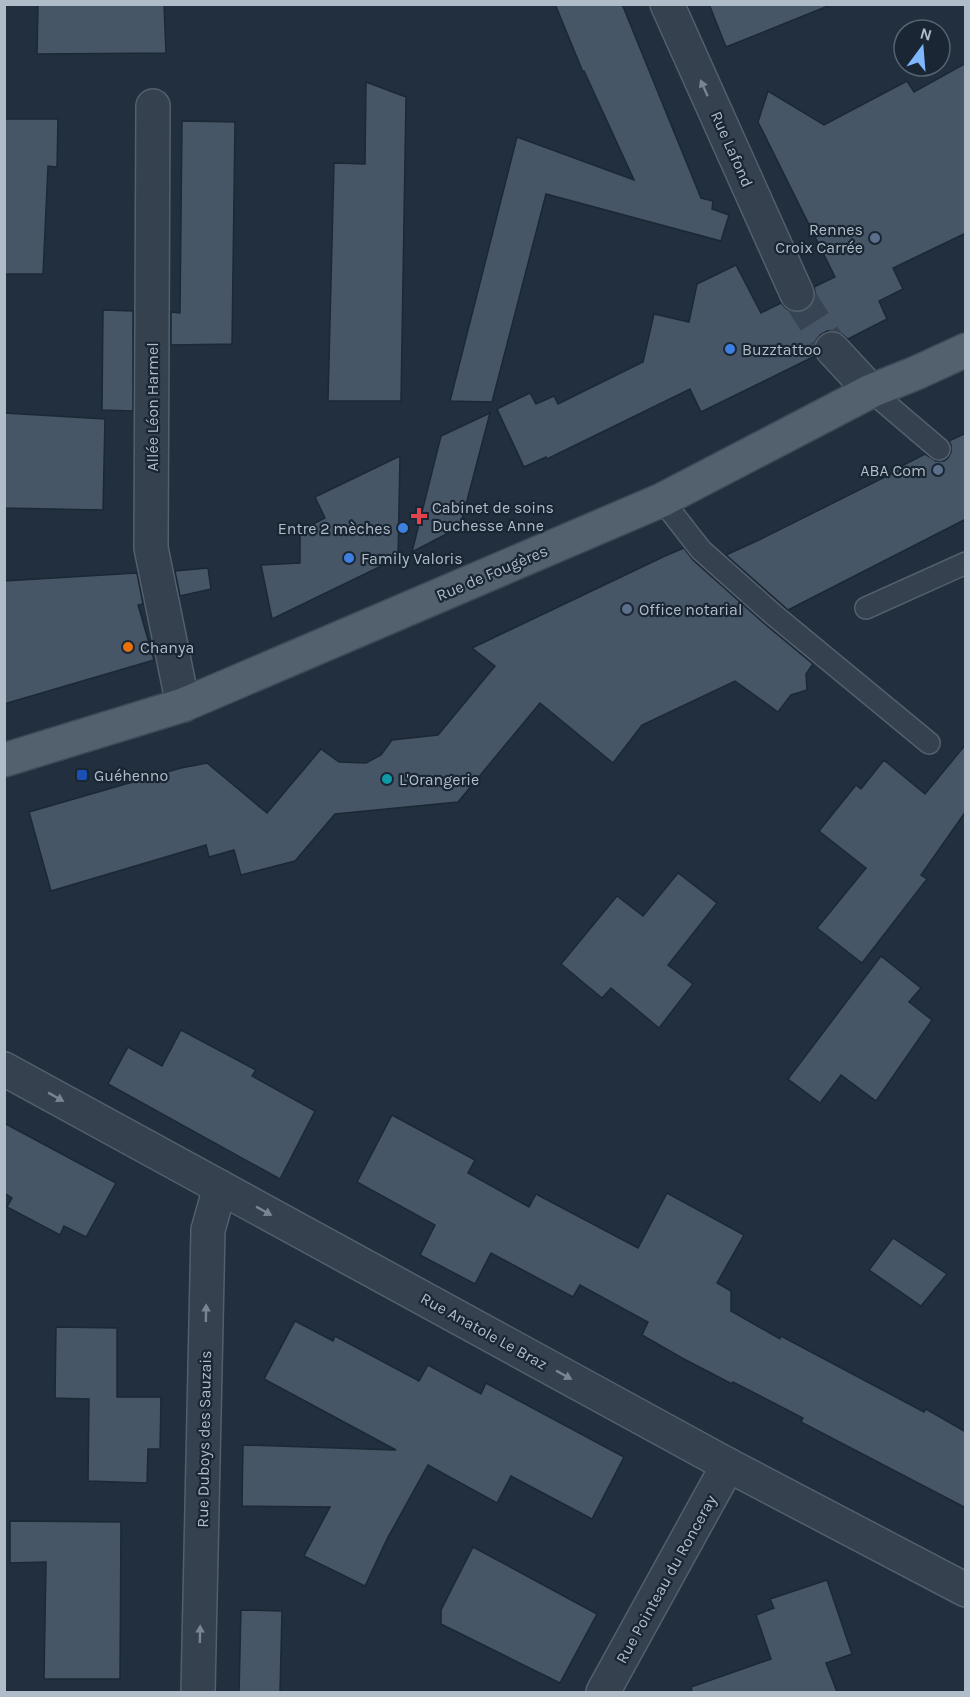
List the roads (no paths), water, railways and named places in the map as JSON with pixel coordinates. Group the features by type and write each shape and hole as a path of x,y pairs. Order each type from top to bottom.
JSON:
{"main road":[{"name":"Rue de Fougères","path":"4,760 183,705 662,500 871,392 966,350"}],"street":[{"name":"Rue Lafond","path":"667,4 797,294"},
{"name":"Allée Léon Harmel","path":"153,106 151,548 183,705"},
{"path":"832,349 871,392"},
{"name":"Rue Anatole Le Braz","path":"4,1069 728,1465 966,1590"},
{"name":"Rue Duboys des Sauzais","path":"198,1692 208,1230 220,1187"},
{"name":"Rue Pointeau du Ronceray","path":"603,1692 728,1465"}],"lane":[{"path":"871,392 939,449"},
{"path":"662,500 709,557 774,615 929,743"},
{"path":"866,608 966,563"}],"tunnel":[{"path":"797,294 832,349"}],"place":[{"name":"Rennes Croix Carrée","path":"875,238"},
{"name":"Buzztattoo","path":"730,349"},
{"name":"ABA Com","path":"938,470"},
{"name":"Cabinet de soins Duchesse Anne","path":"419,516"},
{"name":"Entre 2 mèches","path":"403,528"},
{"name":"Family Valoris","path":"349,558"},
{"name":"Office notarial","path":"627,609"},
{"name":"Chanya","path":"128,647"},
{"name":"Guéhenno","path":"82,775"},
{"name":"L'Orangerie","path":"387,779"}]}
